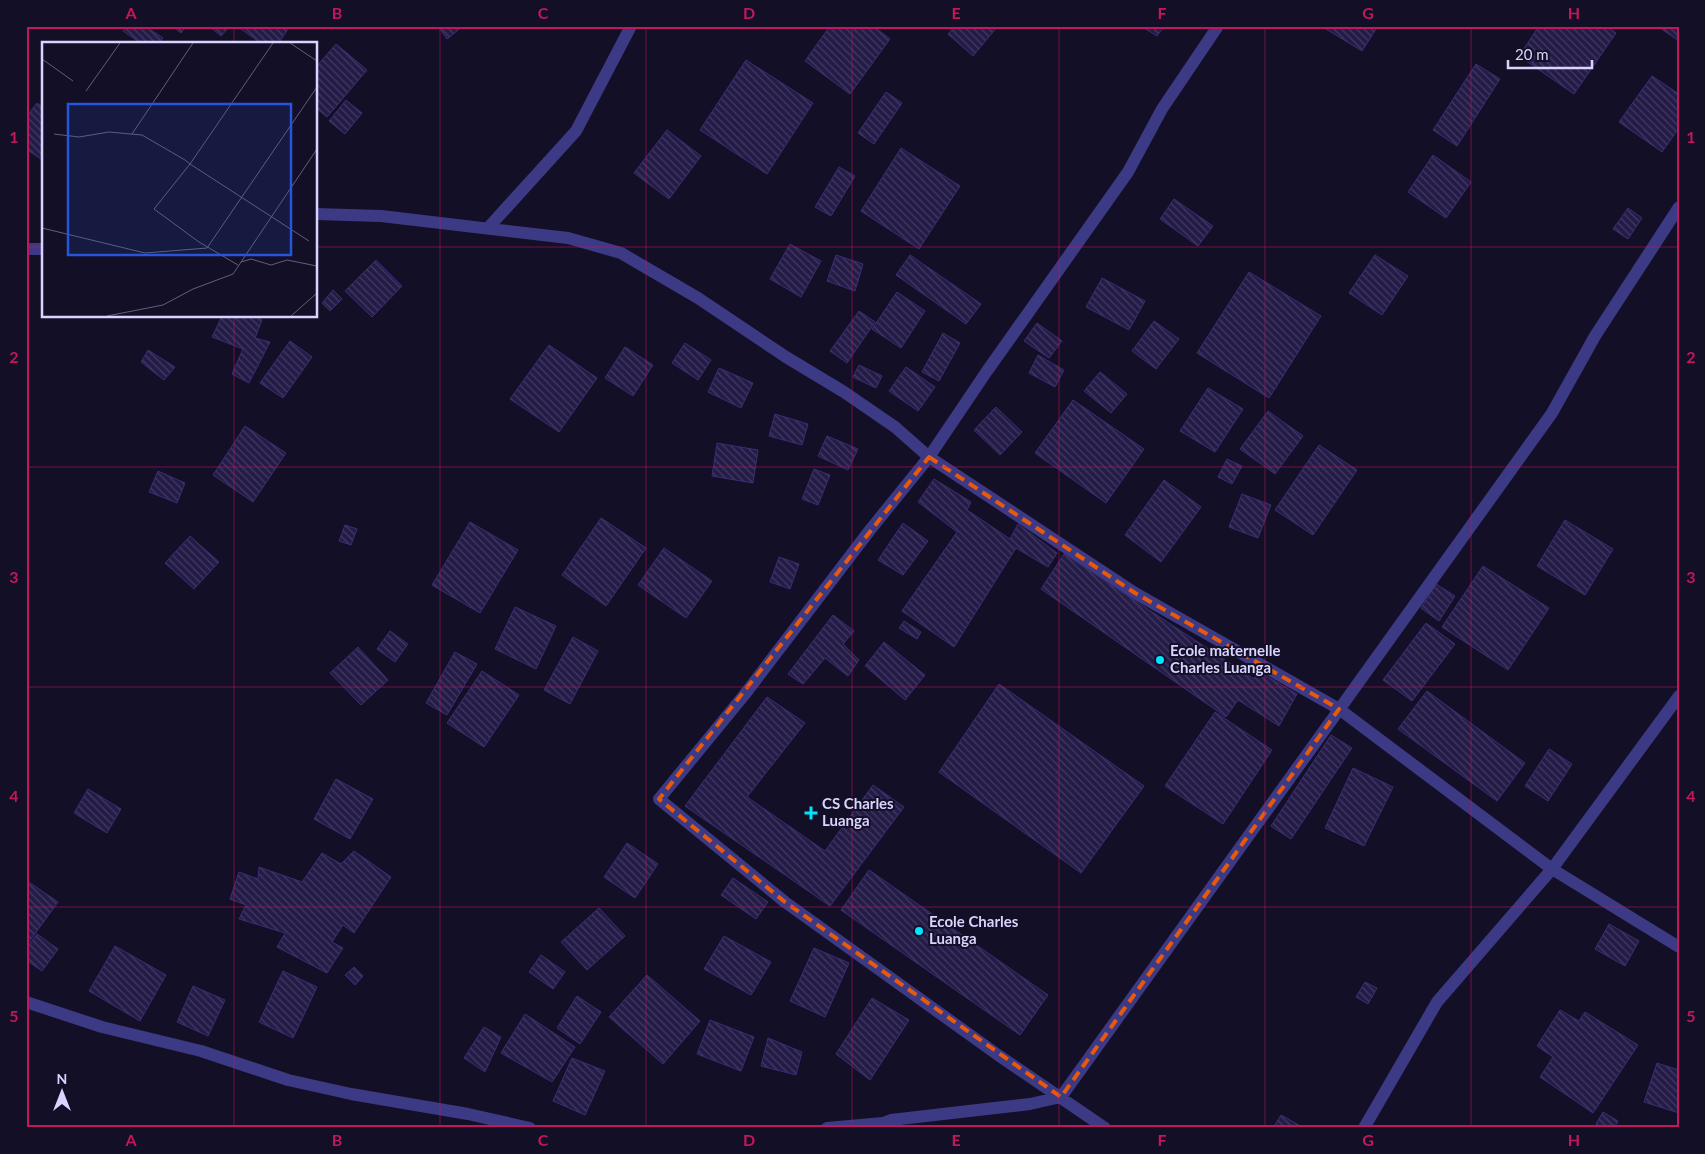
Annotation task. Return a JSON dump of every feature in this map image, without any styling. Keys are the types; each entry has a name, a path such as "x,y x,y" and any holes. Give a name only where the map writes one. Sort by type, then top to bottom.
{"street":[{"path":"488,228 576,131 631,26"},
{"path":"1105,1128 998,1055 785,902 659,799 745,694 870,530 929,457 987,370 1128,172 1162,109 1218,26"},
{"path":"827,1128 884,1123 891,1120 1030,1104 1061,1097 1552,413 1595,336 1679,207"},
{"path":"318,214 381,216 568,238 621,252 698,298 786,357 844,392 895,427 929,457 1135,593 1339,709 1552,869 1679,947"},
{"path":"26,248 42,249"},
{"path":"1364,1128 1438,1002 1552,869 1679,696"},
{"path":"26,1002 102,1027 201,1051 288,1080 351,1094 468,1114 530,1128"}],"highlighted area":[{"path":"929,457 1135,593 1339,709 1061,1097 785,902 659,799"}],"building":[{"path":"127,26 145,26 163,38 160,42 139,42 123,31"},
{"path":"172,26 186,26 181,33"},
{"path":"209,26 230,26 221,36"},
{"path":"290,26 279,42 259,42 238,27"},
{"path":"438,26 463,26 447,39"},
{"path":"830,26 873,26 890,39 850,94 805,61"},
{"path":"955,26 998,26 973,56 948,34"},
{"path":"1141,26 1164,26 1157,36"},
{"path":"1321,26 1378,26 1362,51"},
{"path":"1539,26 1606,26 1616,33 1574,94 1519,56"},
{"path":"1657,26 1679,26 1679,41"},
{"path":"336,44 367,70 327,117 318,110 318,65"},
{"path":"746,60 813,103 767,174 700,130"},
{"path":"1476,64 1500,79 1457,146 1433,130"},
{"path":"1652,76 1679,94 1679,128 1662,152 1619,122"},
{"path":"886,92 902,103 874,144 858,133"},
{"path":"346,100 362,113 345,134 329,121"},
{"path":"37,103 42,107 42,160 26,149 26,117"},
{"path":"667,130 701,156 669,199 634,173"},
{"path":"901,148 960,186 919,249 861,211"},
{"path":"1433,155 1471,182 1446,218 1408,192"},
{"path":"839,167 855,176 831,216 815,207"},
{"path":"1174,199 1213,226 1198,246 1160,219"},
{"path":"1628,208 1642,218 1628,239 1613,229"},
{"path":"790,244 821,261 801,297 770,279"},
{"path":"836,255 863,264 855,291 827,281"},
{"path":"910,255 981,304 966,324 896,275"},
{"path":"1375,255 1408,276 1382,315 1349,293"},
{"path":"376,260 402,286 372,317 345,291"},
{"path":"1249,272 1321,316 1269,398 1197,353"},
{"path":"1102,278 1145,301 1129,330 1086,307"},
{"path":"333,290 342,299 330,311 322,303"},
{"path":"897,292 925,311 901,348 872,329"},
{"path":"859,311 875,322 847,363 830,351"},
{"path":"221,318 258,318 262,320 255,338 270,342 249,383 232,374 243,349 212,337"},
{"path":"1154,321 1179,339 1156,369 1132,351"},
{"path":"1037,323 1062,341 1049,358 1024,341"},
{"path":"943,333 960,343 939,381 922,372"},
{"path":"290,341 312,357 283,398 260,383"},
{"path":"685,343 711,360 698,380 672,363"},
{"path":"549,345 597,378 559,432 510,399"},
{"path":"625,347 653,365 633,396 605,378"},
{"path":"148,350 175,367 164,380 141,362"},
{"path":"1038,355 1064,370 1055,387 1029,373"},
{"path":"859,365 882,376 876,388 853,377"},
{"path":"906,367 935,387 918,411 889,391"},
{"path":"719,368 753,383 741,408 708,392"},
{"path":"1100,372 1127,394 1111,413 1084,391"},
{"path":"1208,388 1243,409 1215,452 1180,431"},
{"path":"1073,400 1144,449 1106,503 1035,453"},
{"path":"996,407 1022,432 1000,455 974,430"},
{"path":"1268,411 1303,436 1275,474 1240,449"},
{"path":"775,414 808,424 802,445 769,436"},
{"path":"245,426 286,453 253,502 213,475"},
{"path":"827,436 858,449 848,470 818,456"},
{"path":"717,443 758,450 753,483 712,476"},
{"path":"1319,445 1357,470 1313,535 1275,510"},
{"path":"1227,459 1242,466 1232,484 1218,477"},
{"path":"814,469 830,475 818,505 802,499"},
{"path":"158,471 185,483 177,503 149,492"},
{"path":"934,479 971,502 967,510 1010,539 1018,524 1057,553 1048,567 1016,548 954,647 902,611 957,532 918,502"},
{"path":"1164,480 1201,507 1161,562 1125,535"},
{"path":"1242,494 1271,505 1258,538 1229,527"},
{"path":"601,518 646,548 606,606 562,575"},
{"path":"1565,520 1613,549 1585,595 1537,566"},
{"path":"470,522 518,550 480,613 432,585"},
{"path":"903,523 928,541 903,575 878,560"},
{"path":"345,525 357,529 351,545 339,541"},
{"path":"190,536 219,562 194,589 165,563"},
{"path":"664,548 712,581 686,618 638,585"},
{"path":"1064,554 1254,679 1258,671 1297,694 1279,726 1238,700 1226,717 1041,589"},
{"path":"779,557 799,564 790,589 770,582"},
{"path":"1483,566 1549,608 1508,670 1442,627"},
{"path":"1436,584 1455,596 1439,621 1421,608"},
{"path":"515,607 556,626 536,669 495,649"},
{"path":"833,615 854,631 843,644 859,660 848,676 825,658 803,684 788,674"},
{"path":"904,621 921,632 917,639 899,628"},
{"path":"1426,623 1455,644 1412,701 1383,680"},
{"path":"390,631 408,644 395,662 377,649"},
{"path":"573,637 598,651 570,704 544,690"},
{"path":"884,642 925,675 905,700 865,666"},
{"path":"358,647 388,680 361,705 330,673"},
{"path":"455,652 477,664 447,715 426,703"},
{"path":"482,671 519,695 484,747 447,723"},
{"path":"999,684 1144,786 1081,873 939,772"},
{"path":"1427,691 1525,763 1497,801 1398,729"},
{"path":"767,697 805,723 747,797 825,851 873,785 904,807 830,906 685,806"},
{"path":"1215,712 1272,750 1223,824 1165,786"},
{"path":"1331,735 1352,748 1291,839 1271,826"},
{"path":"1549,749 1572,764 1548,801 1525,786"},
{"path":"1353,768 1393,787 1364,846 1325,828"},
{"path":"336,779 373,799 350,839 314,819"},
{"path":"88,789 121,809 107,833 74,813"},
{"path":"627,843 658,864 635,898 604,877"},
{"path":"354,851 391,877 354,933 343,925 332,942 343,948 327,973 277,947 285,933 239,919 246,905 230,899 239,872 258,879 259,867 302,882 322,853 341,864"},
{"path":"869,870 1048,995 1020,1035 841,910"},
{"path":"733,878 768,902 756,919 721,895"},
{"path":"26,880 58,902 26,946"},
{"path":"599,908 625,936 587,970 561,942"},
{"path":"1609,924 1639,941 1625,966 1595,949"},
{"path":"37,934 58,949 42,971 26,960 26,949"},
{"path":"724,936 771,962 751,995 704,969"},
{"path":"115,946 166,975 140,1021 89,991"},
{"path":"814,948 849,963 825,1017 790,1001"},
{"path":"541,955 565,972 553,989 529,972"},
{"path":"354,967 363,976 355,985 345,975"},
{"path":"283,971 317,987 293,1038 259,1022"},
{"path":"647,975 700,1021 663,1064 609,1017"},
{"path":"1365,982 1377,988 1368,1004 1356,997"},
{"path":"193,986 225,1000 208,1036 177,1022"},
{"path":"577,996 601,1012 580,1044 557,1028"},
{"path":"872,998 909,1020 870,1080 836,1054"},
{"path":"1560,1010 1579,1021 1585,1012 1638,1045 1593,1113 1540,1077 1553,1057 1537,1046"},
{"path":"525,1014 575,1047 552,1082 501,1053"},
{"path":"710,1020 754,1037 741,1071 697,1054"},
{"path":"484,1027 501,1037 485,1072 464,1058"},
{"path":"768,1038 802,1052 796,1075 761,1066"},
{"path":"572,1058 605,1071 585,1115 553,1101"},
{"path":"1657,1063 1679,1070 1679,1113 1644,1102"},
{"path":"1603,1112 1618,1121 1614,1128 1601,1128 1596,1124"},
{"path":"1281,1115 1304,1128 1273,1128"}],"place":[{"name":"Ecole maternelle Charles Luanga","path":"1160,660"},
{"name":"CS Charles Luanga","path":"811,813"},
{"name":"Ecole Charles Luanga","path":"919,931"}]}
